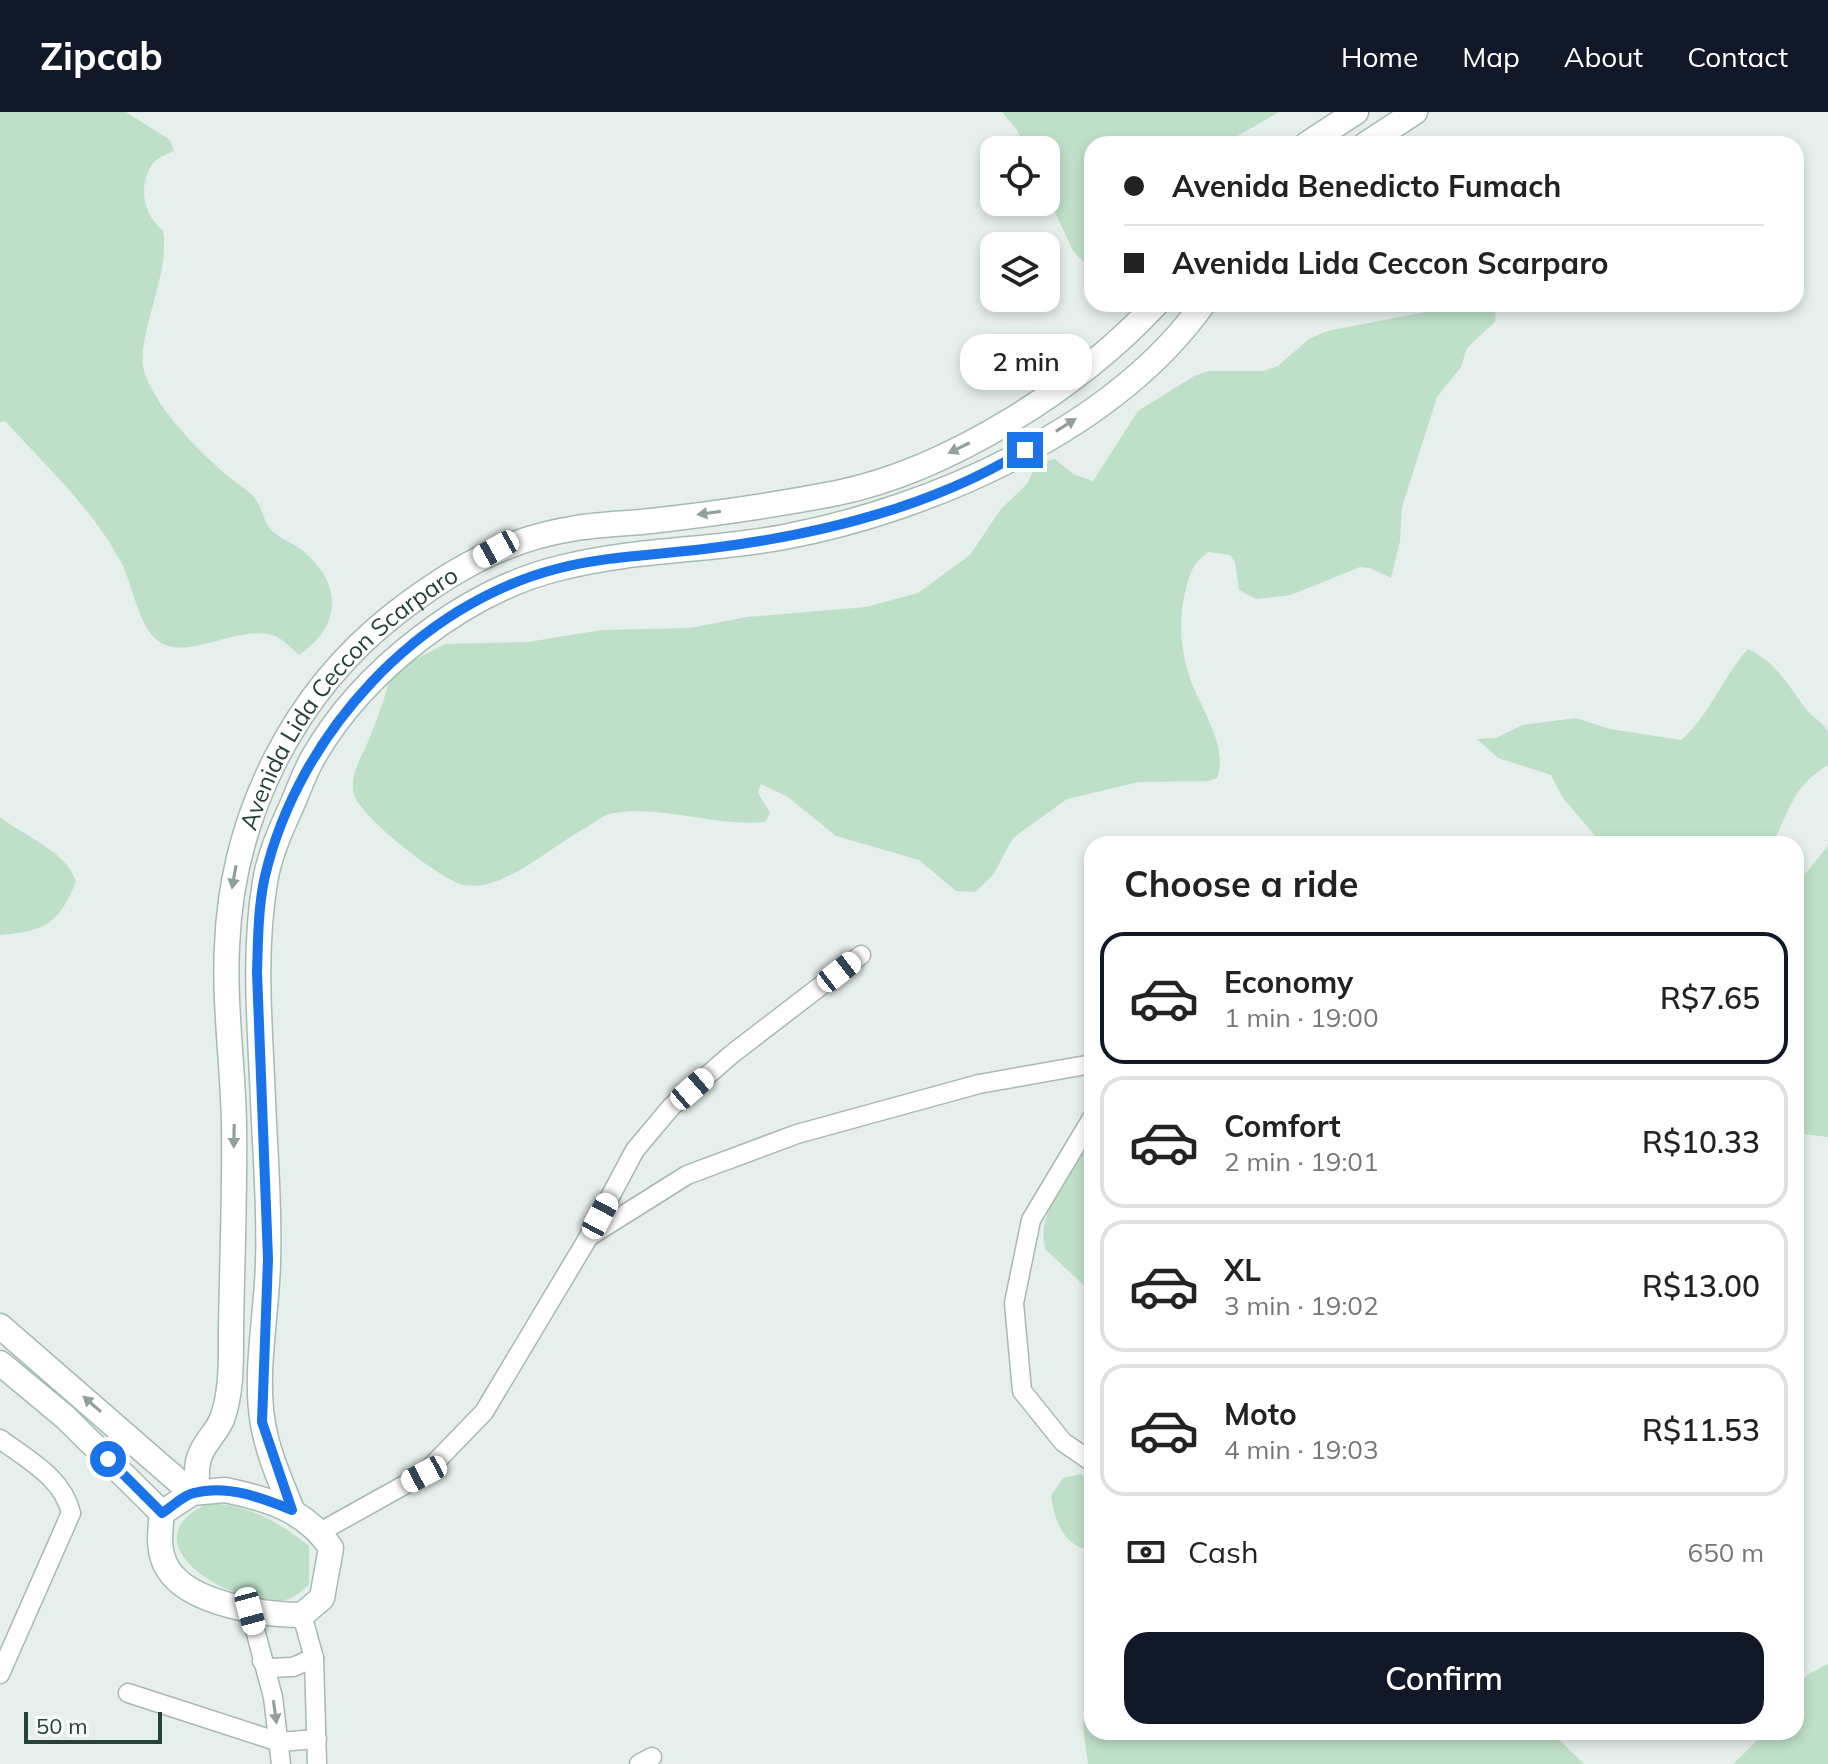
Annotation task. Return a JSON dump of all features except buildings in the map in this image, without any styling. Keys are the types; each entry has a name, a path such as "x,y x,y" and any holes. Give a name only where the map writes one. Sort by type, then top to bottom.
{"main road":[{"path":"1319,136 1356,112"},
{"path":"1378,136 1415,112"},
{"name":"Avenida Lida Ceccon Scarparo","path":"194,1493 197,1463 221,1423 231,1364 234,1122 226,947 231,895 239,849 255,801 281,748 318,691 371,633 435,583 496,549 569,529 670,518 842,492 921,467 994,431 1064,385 1147,312"},
{"name":"Avenida Lida Ceccon Scarparo","path":"292,1510 262,1422 268,1259 258,957 265,876 281,828 315,754 360,696 402,653 456,611 506,586 559,568 785,537 849,522 944,489 1001,465 1119,388 1197,312"},
{"path":"0,1326 194,1493"},
{"path":"0,1363 65,1417 162,1513"},
{"path":"225,1490 259,1497 292,1510 320,1532 331,1548 329,1573 322,1598 302,1615 250,1611 202,1593 173,1575 167,1567 159,1541 162,1513 194,1493 225,1490"}],"street":[{"path":"320,1532 424,1474 484,1412 588,1238 635,1150 672,1106 732,1054 861,955"},
{"path":"588,1238 687,1175 797,1134 979,1084 1084,1065"},
{"path":"1084,1131 1031,1220 1014,1303 1022,1391 1063,1442 1084,1456"},
{"path":"0,1439 51,1477 68,1498 71,1513 0,1674"},
{"path":"250,1611 273,1697 281,1764"},
{"path":"302,1615 314,1658 317,1764"},
{"path":"262,1661 268,1668 286,1668 314,1658"},
{"path":"128,1693 279,1742 317,1739"}],"green space":[{"path":"0,112 126,112 170,140 174,151 154,163 144,191 147,209 163,230 164,248 144,344 145,374 160,403 194,444 254,497 271,530 302,550 325,576 332,604 330,618 313,644 299,655 275,636 262,633 186,647 161,643 147,628 121,562 96,524 68,488 5,421 0,422"},
{"path":"1002,112 1279,112 1238,136 1084,136 1084,263 1073,251 1057,216 1060,216 1060,136 1020,136"},
{"path":"1426,312 1496,312 1495,322 1467,348 1461,367 1437,397 1402,507 1400,541 1391,578 1370,568 1360,567 1291,595 1256,599 1239,590 1235,562 1230,555 1208,552 1195,565 1183,604 1184,657 1216,740 1220,766 1217,778 1208,781 1139,782 1067,799 1013,838 993,875 975,892 956,891 919,860 836,836 788,797 761,784 758,793 770,813 765,822 727,822 633,811 611,814 514,873 475,886 452,880 419,859 368,815 357,801 353,791 354,776 393,671 445,644 528,642 602,630 690,628 747,617 866,607 918,593 970,555 1001,509 1027,484 1037,463 1055,459 1073,474 1093,481 1138,411 1194,376 1208,371 1263,371 1278,366 1309,339 1327,331"},
{"path":"1748,649 1758,655 1774,668 1828,732 1828,765 1799,791 1776,836 1595,836 1563,798 1551,775 1498,758 1477,739 1496,738 1523,725 1576,718 1610,729 1681,740 1700,719"},
{"path":"0,817 54,853 71,870 76,881 63,907 49,923 29,931 0,935"},
{"path":"1828,846 1828,1137 1804,1134 1804,875"},
{"path":"1084,1152 1084,1286 1046,1250 1043,1236 1046,1221 1059,1191"},
{"path":"1081,1474 1084,1477 1084,1548 1074,1544 1062,1531 1055,1514 1051,1496 1063,1478"},
{"path":"209,1503 237,1507 263,1516 309,1546 309,1584 289,1599 269,1601 219,1586 198,1572 182,1555 177,1537 184,1519"},
{"path":"1828,1664 1828,1764 1733,1764 1758,1740 1804,1740 1804,1679"},
{"path":"1085,1740 1559,1740 1584,1764 1088,1764"}],"route":[{"path":"108,1459 162,1513 192,1493 225,1490 259,1497 292,1510 262,1422 268,1259 257,972 259,926 265,876 281,828 315,754 360,696 402,653 456,611 506,586 559,568 785,537 849,522 930,495 1001,465 1025,450"}]}
